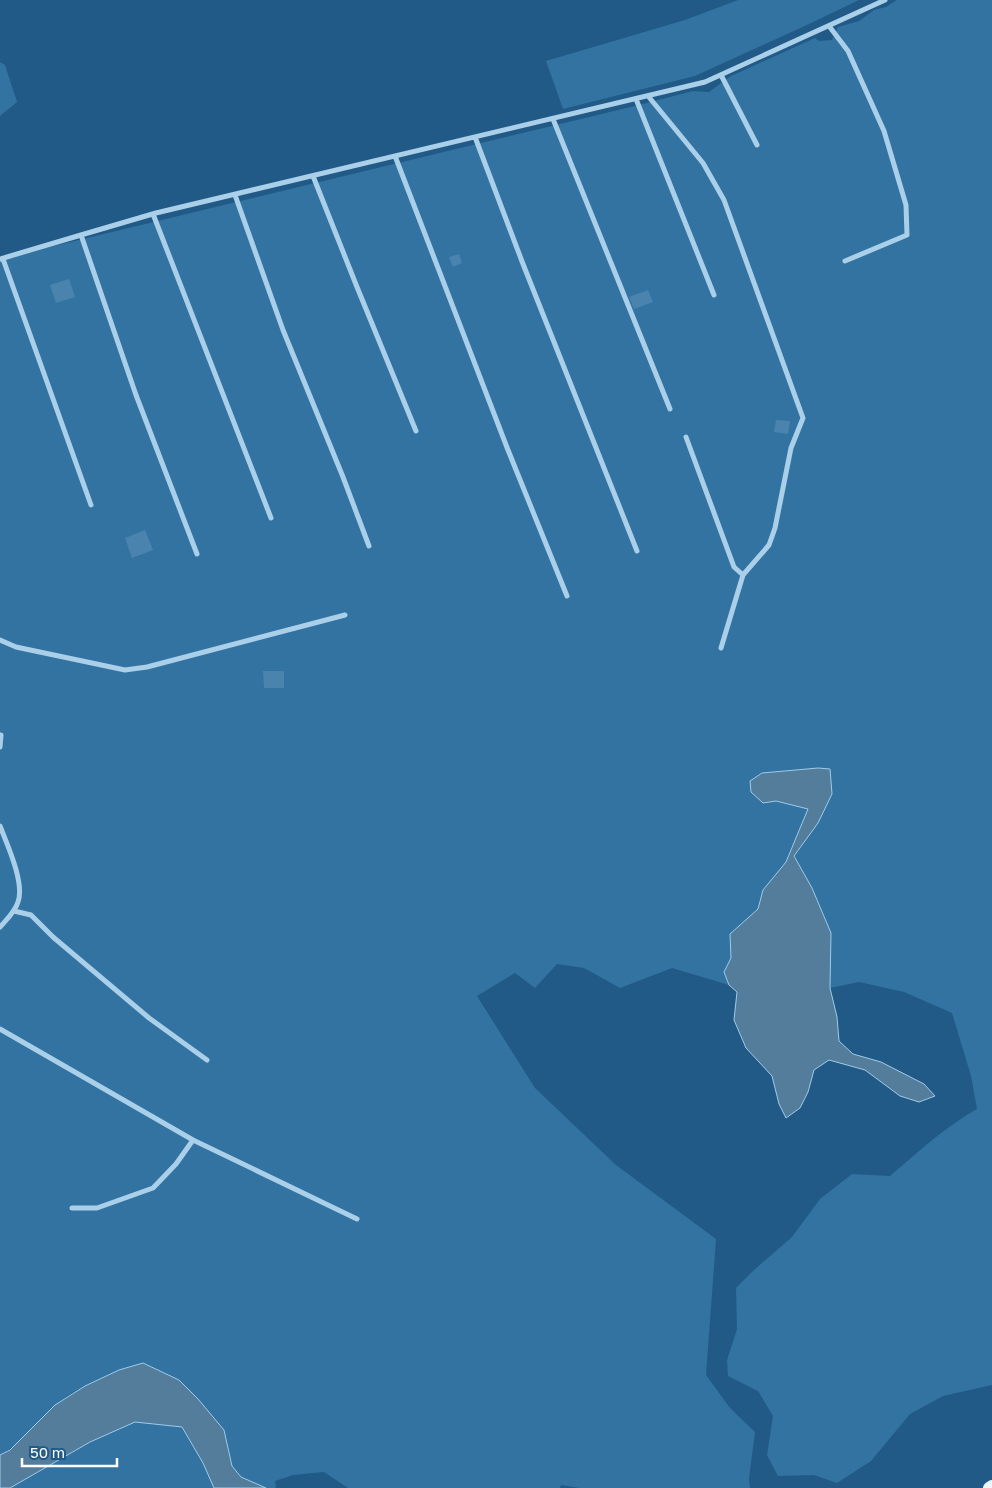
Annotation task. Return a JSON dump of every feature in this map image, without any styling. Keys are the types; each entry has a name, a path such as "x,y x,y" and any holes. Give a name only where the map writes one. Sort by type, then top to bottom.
{"street":[{"path":"91,505 2,259 153,214 705,82 885,0"},
{"path":"829,26 848,51 884,131 906,205 907,235 845,261"},
{"path":"721,75 757,145"},
{"path":"648,96 703,162 724,200 803,418 791,448 769,545 743,575 721,648"},
{"path":"636,99 714,295"},
{"path":"553,118 670,409"},
{"path":"475,137 523,264 637,550"},
{"path":"395,156 508,450 567,596"},
{"path":"314,176 357,288 416,431"},
{"path":"235,195 283,330 369,546"},
{"path":"153,214 271,518"},
{"path":"81,234 136,395 197,554"},
{"path":"686,437 734,567 743,575"},
{"path":"0,640 16,646 125,670 147,667 345,615"},
{"path":"0,747 1,735"},
{"path":"0,826 18,873 19,899 14,911 0,927"},
{"path":"14,911 31,915 149,1018 207,1060"},
{"path":"0,1029 193,1140 357,1220"},
{"path":"72,1208 97,1208 153,1188 176,1164 193,1140"}],"shaded area":[{"path":"738,0 859,0 695,76 563,109 546,61 685,20"},
{"path":"897,0 992,0 992,1385 943,1396 910,1414 871,1461 837,1483 814,1475 778,1476 767,1455 773,1416 758,1391 728,1376 727,1360 737,1329 736,1288 792,1237 820,1199 852,1174 890,1176 943,1132 977,1109 971,1076 952,1013 904,992 859,982 830,988 831,933 812,888 794,856 805,841 818,768 762,773 763,803 776,801 808,809 786,862 763,890 758,909 730,934 731,958 724,972 729,985 672,968 620,988 584,968 557,964 535,988 515,973 477,996 535,1088 616,1165 716,1239 706,1375 730,1408 755,1432 749,1478 750,1488 579,1488 561,1485 560,1488 348,1488 324,1472 293,1475 275,1481 276,1488 266,1488 241,1477 232,1466 224,1430 119,1370 61,1400 15,1445 0,1455 0,259 693,91 709,92 731,76 815,38 819,41 832,40 838,27 859,21 874,10 886,7"},
{"path":"0,62 5,65 17,102 0,116"},
{"path":"818,768 830,769 832,794 818,823 794,856 812,888 831,933 830,988 837,1017 839,1041 853,1054 881,1062 924,1084 935,1096 919,1102 900,1096 865,1070 829,1060 814,1070 808,1092 800,1108 786,1118 779,1104 772,1076 746,1048 734,1020 737,992 729,985 724,972 731,958 730,934 758,909 763,890 786,862 808,809 776,801 763,803 751,792 750,781 762,773"},
{"path":"143,1363 179,1380 198,1399 224,1430 232,1466 241,1477 266,1488 214,1488 203,1463 182,1427 135,1422 90,1442 10,1488 0,1488 0,1455 10,1450 55,1405 85,1386 119,1370"},
{"path":"135,1422 182,1427 203,1463 214,1488 10,1488 90,1442"}],"building":[{"path":"459,254 462,263 453,267 449,257"},
{"path":"69,279 75,297 56,303 50,285"},
{"path":"648,290 653,302 634,309 629,297"},
{"path":"776,420 790,421 788,434 774,432"},
{"path":"145,530 153,550 132,558 125,538"},
{"path":"263,671 284,671 284,688 264,688"}]}
